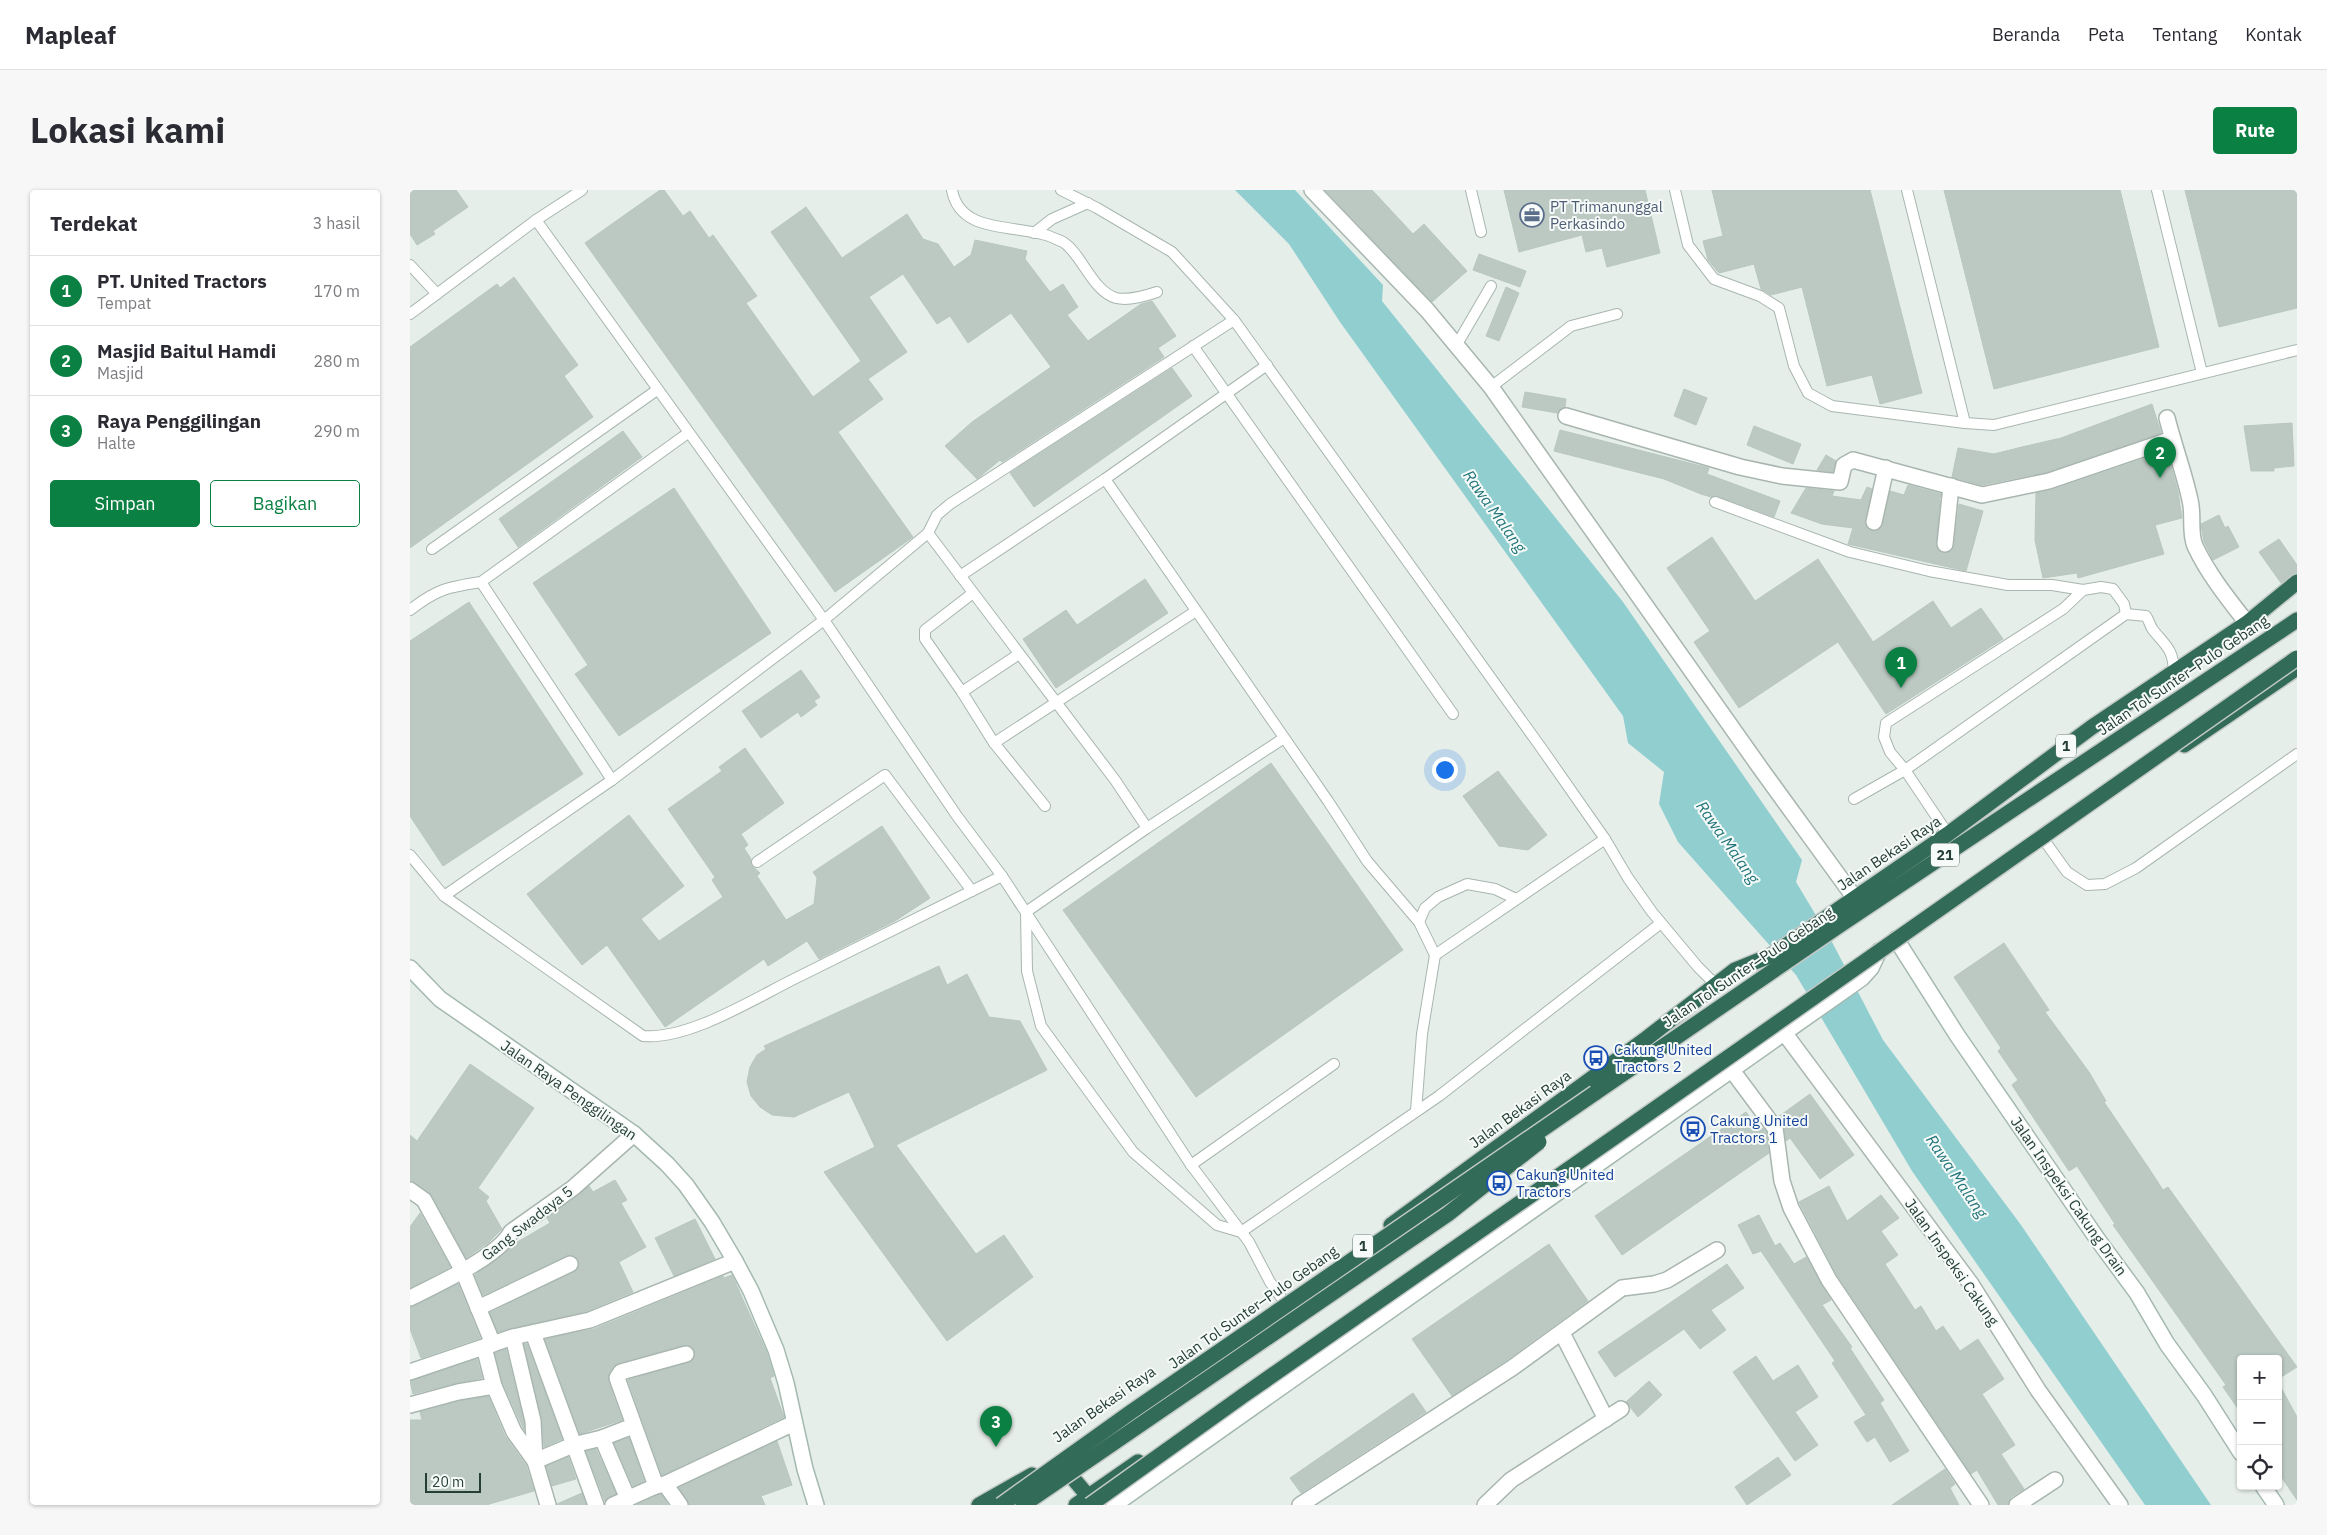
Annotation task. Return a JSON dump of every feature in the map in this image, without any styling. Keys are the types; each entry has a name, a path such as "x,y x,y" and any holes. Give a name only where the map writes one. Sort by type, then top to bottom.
{"highway":[{"name":"Jalan Bekasi Raya","path":"979,1505 1027,1479 1337,1264 1624,1055 1715,984 1735,970 1772,955 1836,911 1945,827 2092,727 2174,664 2247,623 2297,582"},
{"name":"Jalan Tol Sunter–Pulo Gebang","path":"1001,1505 1124,1417 1595,1093 1849,920 2297,620"},
{"path":"1087,1499 1252,1389 1629,1127 2297,658"},
{"path":"1087,1499 1805,1012 1859,973 1880,951 1896,939 2297,668"},
{"path":"1023,1505 1448,1214 1492,1181 1595,1093"},
{"path":"1056,1459 1087,1499"}],"street":[{"path":"1312,190 1427,310 1491,387 1761,770 1854,897"},
{"path":"1566,416 1740,467 1782,476 1840,482 1844,465 1853,460 1982,495 2049,482 2172,439"},
{"path":"2167,418 2172,439 2180,457 2191,503 2194,545 2226,597 2247,623"},
{"path":"1874,522 1886,468"},
{"path":"1944,544 1952,486"},
{"name":"Jalan Inspeksi Cakung Drain","path":"1896,939 1957,1035 2098,1240 2137,1292 2167,1344 2204,1395 2237,1447"},
{"name":"Jalan Raya Penggilingan","path":"410,968 440,999 634,1134 667,1164 686,1185 712,1222 735,1261 751,1291 776,1350 816,1505"},
{"path":"1114,1505 1442,1276 1732,1069 1781,1028"},
{"name":"Jalan Inspeksi Cakung","path":"1781,1028 1971,1284 2038,1390 2120,1505"},
{"path":"1732,1069 1775,1128 1782,1181 1791,1208 1829,1280 1981,1505"},
{"name":"Gang Swadaya 5","path":"410,1298 463,1271 485,1257 508,1238 511,1232 572,1188 634,1134"},
{"path":"410,1190 424,1200 463,1271 478,1308 488,1345 494,1386 514,1432 535,1461"},
{"path":"1300,1505 1435,1419 1562,1333 1622,1288 1654,1284 1667,1280 1717,1250"},
{"path":"410,1372 513,1337 590,1320 735,1261"},
{"path":"478,1308 570,1264"},
{"path":"533,1333 596,1505"},
{"path":"1562,1333 1606,1419"},
{"path":"513,1337 532,1421 535,1461 548,1505"},
{"path":"680,1505 660,1485 633,1426 617,1378 621,1372 686,1354"},
{"path":"410,1405 458,1392 494,1386"},
{"path":"1485,1505 1511,1480 1621,1409"},
{"path":"613,1505 794,1423"},
{"path":"535,1461 573,1445 602,1438 633,1426"},
{"path":"602,1438 628,1499"},
{"path":"2017,1505 2054,1480"},
{"path":"2266,1490 2276,1505"},
{"path":"1087,1499 1108,1505"}],"lane":[{"path":"410,314 536,220 582,190"},
{"path":"952,190 954,200 970,217 990,226 1034,233 1064,243 1099,286 1115,298 1141,297 1157,292"},
{"path":"1061,190 1088,203 1172,252 1234,320 1606,839 1628,878 1661,923 1715,984"},
{"path":"1471,190 1481,232"},
{"path":"1675,190 1688,245 1714,279 1760,296 1778,308 1794,366 1808,393 1832,406 1966,424 1994,425 2297,350"},
{"path":"1907,190 1966,424"},
{"path":"2157,190 2202,373"},
{"path":"1034,233 1052,219 1088,203"},
{"path":"536,220 824,620 956,816 1002,876 1190,1165 1249,1242 1270,1282 1283,1300"},
{"path":"410,265 437,294"},
{"path":"1456,346 1491,286"},
{"path":"1491,387 1571,326 1618,314"},
{"path":"444,896 612,780 824,620 928,533 937,515 950,504 1234,320"},
{"path":"1193,346 1453,714"},
{"path":"960,576 1105,479 1267,365"},
{"path":"432,549 657,390"},
{"path":"410,610 430,595 447,587 481,582 688,433"},
{"path":"1105,479 1367,861 1418,922 1435,954 1422,1034 1416,1111"},
{"path":"1715,502 1850,552 1929,572 2008,585 2052,585 2083,590 2101,587 2113,589 2124,604 2126,614"},
{"path":"928,533 1058,703 1115,780 1147,828"},
{"path":"481,582 612,780"},
{"path":"1945,827 1890,752 1884,737 1886,723 2063,609 2083,590"},
{"path":"972,593 925,630 925,639 962,692 994,743 1044,806"},
{"path":"994,743 1058,703 1196,611"},
{"path":"1854,799 1905,770 2126,614 2146,616 2152,629 2164,640 2174,664"},
{"path":"962,692 1019,654"},
{"path":"1026,912 1147,828 1284,738"},
{"path":"2044,840 2067,872 2087,885 2105,884 2136,868 2297,754"},
{"path":"757,862 885,775 972,891"},
{"path":"1435,954 1606,839"},
{"path":"410,855 444,896 643,1036 660,1038 685,1031 741,1006 1002,876"},
{"path":"1418,922 1424,908 1438,897 1467,884 1495,888 1516,899"},
{"path":"1026,912 1027,971 1041,1026 1133,1152 1217,1225 1241,1232"},
{"path":"1241,1232 1416,1111 1661,923"},
{"path":"1190,1165 1334,1064"}],"water":[{"name":"Rawa Malang","path":"1235,190 1295,190 1383,285 1382,301 1623,602 1802,860 1796,882 1832,942 1883,1040 2021,1225 2211,1505 2145,1505 1912,1171 1796,975 1678,842 1659,804 1664,772 1628,743 1623,716 1340,322 1289,244"}],"building":[{"path":"410,190 456,190 468,207 433,231 435,234 417,245 410,234"},
{"path":"660,190 664,190 683,216 690,211 709,238 713,235 757,296 746,303 813,397 861,361 771,232 806,207 842,258 907,214 923,239 938,244 954,267 971,255 975,240 1027,251 1025,259 1050,292 1063,284 1078,307 1067,315 1088,341 1141,304 1152,301 1176,336 1158,348 1164,357 1002,462 1000,460 977,479 945,446 972,422 1051,367 1011,313 968,343 950,316 937,324 903,274 869,297 907,352 868,379 883,399 838,432 913,537 835,592 585,243"},
{"path":"1325,190 1372,190 1413,234 1424,224 1467,271 1432,302"},
{"path":"1504,190 1645,190 1660,253 1607,267 1602,248 1586,252 1582,235 1519,252"},
{"path":"1712,190 1870,190 1922,393 1880,404 1872,375 1827,386 1802,287 1771,295 1761,289 1754,264 1719,273 1708,260 1703,241 1723,236"},
{"path":"1944,190 2120,190 2159,347 1994,389"},
{"path":"2185,190 2297,190 2297,308 2219,327"},
{"path":"1479,254 1526,271 1520,287 1473,270"},
{"path":"514,277 578,365 564,376 593,417 410,548 410,347 497,284 500,288"},
{"path":"1506,287 1519,293 1499,341 1486,336"},
{"path":"1172,368 1192,396 1034,507 1010,473"},
{"path":"1684,389 1707,398 1696,425 1674,416"},
{"path":"1525,392 1566,399 1565,407 1557,413 1522,407"},
{"path":"2152,404 2161,433 2047,472 1982,485 1952,477 1958,448 1994,454 2061,438"},
{"path":"2292,423 2294,466 2274,468 2274,471 2251,471 2244,426"},
{"path":"1754,426 1801,444 1793,464 1747,445"},
{"path":"1560,430 1709,468 1707,474 1780,501 1774,517 1717,496 1711,497 1701,494 1664,479 1554,451"},
{"path":"623,431 642,457 518,547 499,519"},
{"path":"2167,451 2178,492 2182,518 2155,525 2164,554 2078,578 2077,573 2043,578 2035,540 2036,493 2052,490"},
{"path":"1826,455 1836,461 1833,472 1817,470"},
{"path":"1908,485 1941,494 1938,499 1940,500 1936,544 1937,548 1944,553 1949,552 1954,545 1959,504 1983,511 1966,571 1848,544 1853,528 1822,524 1791,513 1806,488 1834,491 1832,496 1861,500 1867,487 1872,489 1865,524 1868,529 1876,531 1883,524 1890,491 1904,495"},
{"path":"674,488 771,633 619,736 575,674 588,665 533,583"},
{"path":"2219,515 2225,528 2228,526 2239,547 2213,560 2204,542 2201,524"},
{"path":"1712,537 1755,601 1818,559 1873,642 1933,601 1951,628 1981,608 2003,639 1886,714 1838,642 1739,708 1694,642 1710,631 1667,568"},
{"path":"2279,539 2297,565 2297,573 2281,583 2259,552"},
{"path":"1145,579 1168,613 1056,688 1023,639 1066,610 1077,625"},
{"path":"469,602 583,774 443,866 410,816 410,641"},
{"path":"801,670 820,697 814,701 817,705 801,717 798,712 761,738 742,711"},
{"path":"745,748 784,803 741,834 748,845 744,848 751,859 751,865 760,873 757,876 786,920 814,904 817,878 813,872 882,826 930,898 895,921 819,959 807,941 768,966 764,959 665,1027 607,945 582,965 527,894 629,815 684,886 641,919 659,941 723,897 712,880 715,877 668,809 722,771 719,767"},
{"path":"1271,763 1403,950 1196,1097 1063,910"},
{"path":"1498,771 1547,835 1528,850 1499,846 1463,796"},
{"path":"2004,943 2049,1010 2045,1012 2089,1072 2106,1101 2104,1102 2163,1190 2168,1187 2297,1367 2282,1376 2282,1355 2237,1355 2237,1407 2223,1387 2226,1385 2113,1225 2115,1224 2077,1166 2069,1171 2029,1111 2012,1085 2018,1080 1998,1051 2001,1048 1954,977"},
{"path":"939,966 947,985 967,974 989,1017 1020,1021 1047,1070 896,1145 976,1254 1004,1235 1033,1277 947,1341 824,1172 875,1147 849,1092 794,1117 772,1115 760,1107 751,1096 747,1082 750,1067 757,1055 766,1049 764,1046"},
{"path":"470,1064 534,1108 478,1188 489,1197 486,1201 502,1229 488,1243 466,1258 432,1195 410,1181 410,1135 417,1141"},
{"path":"1810,1094 1854,1155 1820,1179 1790,1138 1786,1141 1784,1126 1778,1117"},
{"path":"1746,1112 1759,1131 1763,1128 1766,1132 1769,1153 1622,1255 1595,1216"},
{"path":"615,1180 627,1200 621,1203 646,1247 619,1262 633,1292 587,1311 498,1332 490,1313 574,1272 578,1269 579,1260 575,1256 566,1256 483,1295 475,1275 499,1258 514,1244 550,1223 547,1218 589,1186 593,1192"},
{"path":"1829,1186 1847,1221 1881,1195 1899,1218 1881,1231 1898,1255 1885,1264 1915,1310 1921,1306 1936,1331 1943,1326 1960,1351 1978,1339 2004,1379 1982,1394 2015,1445 2001,1454 2024,1489 2011,1497 2008,1505 1998,1505 1977,1470 1971,1474 1837,1275 1799,1202"},
{"path":"420,1213 450,1267 410,1288 410,1227"},
{"path":"1759,1215 1775,1246 1780,1243 1794,1264 1806,1257 1831,1300 1822,1305 1852,1347 1850,1348 1884,1400 1880,1403 1909,1451 1890,1462 1875,1437 1867,1442 1854,1422 1866,1415 1832,1363 1835,1361 1761,1251 1753,1254 1738,1225"},
{"path":"695,1219 715,1259 674,1276 655,1238"},
{"path":"1549,1244 1588,1301 1507,1360 1452,1396 1412,1339"},
{"path":"1727,1264 1744,1288 1711,1310 1726,1330 1700,1349 1684,1329 1615,1377 1598,1352"},
{"path":"732,1275 767,1353 774,1376 770,1378 784,1417 662,1475 628,1380 692,1361 695,1351 692,1347 684,1345 618,1363 614,1366 609,1373 608,1381 622,1420 580,1434 545,1339 594,1329 723,1276 724,1278"},
{"path":"458,1284 480,1338 421,1358 410,1329 410,1307"},
{"path":"524,1344 527,1344 562,1439 544,1447 542,1419"},
{"path":"506,1349 524,1422 524,1430 503,1383 495,1353"},
{"path":"1756,1356 1773,1381 1798,1365 1818,1397 1795,1412 1818,1445 1795,1461 1733,1372"},
{"path":"477,1359 482,1378 413,1394 410,1381"},
{"path":"1649,1381 1662,1395 1638,1417 1626,1402"},
{"path":"2282,1389 2297,1417 2297,1500 2282,1478"},
{"path":"1413,1393 1426,1412 1301,1493 1290,1478"},
{"path":"488,1396 505,1436 526,1465 534,1491 486,1505 410,1505 410,1420 422,1420 420,1412 460,1401"},
{"path":"629,1438 644,1481 633,1486 614,1443"},
{"path":"777,1441 792,1485 761,1496 765,1505 689,1505 679,1488"},
{"path":"596,1449 616,1494 605,1501 586,1451"},
{"path":"568,1457 576,1479 552,1486 546,1466"},
{"path":"1778,1457 1791,1475 1747,1505 1735,1487"},
{"path":"1945,1469 1955,1484 1950,1488 1959,1505 1892,1505"},
{"path":"582,1493 586,1505 557,1505 557,1504"},
{"path":"661,1494 668,1505 636,1505 659,1495"}],"place":[{"name":"PT Trimanunggal Perkasindo","path":"1532,215"},
{"name":"Masjid Baitul Hamdi","path":"2160,478"},
{"name":"PT. United Tractors","path":"1901,688"},
{"name":"Cakung United Tractors 2","path":"1596,1058"},
{"name":"Cakung United Tractors 1","path":"1693,1129"},
{"name":"Cakung United Tractors","path":"1499,1183"},
{"name":"Raya Penggilingan","path":"996,1447"}]}
